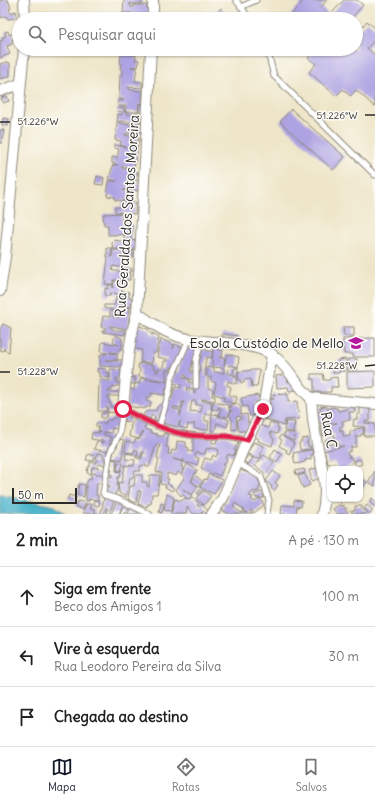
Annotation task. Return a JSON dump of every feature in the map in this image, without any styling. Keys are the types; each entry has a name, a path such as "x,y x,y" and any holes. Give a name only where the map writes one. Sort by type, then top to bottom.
{"street":[{"path":"24,0 25,12"},
{"path":"153,0 153,12"},
{"path":"0,292 23,56"},
{"name":"Rua Geralda dos Santos Moreira","path":"123,409 129,354 137,313 151,56"},
{"path":"0,91 20,84"},
{"path":"137,313 165,332 189,339 253,347 272,354 282,363 307,396 375,404"},
{"path":"212,514 223,498 247,440 263,409 272,354"},
{"name":"Rua C","path":"307,396 325,482 326,497 322,514"}],"lane":[{"path":"236,0 245,12"},
{"path":"241,7 256,0"},
{"path":"269,56 274,76 375,175"},
{"path":"159,426 170,389 171,379 189,339"},
{"path":"196,386 196,360 202,340"},
{"path":"150,514 118,499 103,494 110,453 119,434 123,409 176,433 190,435 237,436 247,440"},
{"path":"238,463 261,477 268,500 267,514"}],"path":[{"path":"266,394 307,396"},
{"path":"326,497 342,504 350,511 350,514"}],"water":[{"path":"0,495 55,506 66,514 0,514"}],"building":[{"path":"8,0 11,8 9,9 12,13 12,18 8,19 6,16 0,18 0,1"},
{"path":"124,0 142,0 142,4 130,3 131,7 134,7 134,5 147,5 148,8 148,12 123,12"},
{"path":"304,0 327,0 321,7 327,12 293,12"},
{"path":"344,0 357,0 363,5 357,12 333,12"},
{"path":"221,8 224,12 219,12"},
{"path":"367,21 375,28 375,40 367,48 375,55 375,107 356,90 350,96 343,89 336,96 309,72 316,64 308,58 310,56 363,56 363,26"},
{"path":"8,31 9,35 12,34 12,44 7,46 10,54 0,58 0,41 3,40 2,37 6,36 5,32"},
{"path":"121,56 136,56 135,60 139,60 135,81 142,82 142,88 128,87 130,90 143,91 142,101 145,102 145,104 139,103 138,112 125,112 126,106 124,107 118,105 118,100 123,101 123,99 119,99 120,75 122,75 120,64"},
{"path":"6,62 10,63 10,76 0,79 0,64"},
{"path":"7,96 9,101 3,103 1,98"},
{"path":"139,104 144,104 143,112 139,112"},
{"path":"118,108 124,108 124,112 126,112 126,114 140,116 140,123 119,121 119,123 143,127 141,133 136,131 136,135 126,133 125,135 139,138 134,169 122,166 122,168 138,172 136,179 130,178 128,190 123,190 132,191 132,201 115,200 115,197 107,196 109,181 117,181 109,179 113,165 118,165 112,163 112,157 117,158 119,149 114,148 114,145 126,147 120,145 121,141 115,140 118,114 122,115 122,112 117,111"},
{"path":"291,109 345,157 333,170 280,122"},
{"path":"3,118 9,119 8,126 2,125"},
{"path":"0,130 4,130 2,143 0,143"},
{"path":"97,176 104,178 103,185 95,184"},
{"path":"131,180 139,181 140,191 130,190"},
{"path":"122,202 136,202 135,214 115,212 115,207 121,207"},
{"path":"122,213 122,224 132,224 132,234 108,235 108,225 104,225 103,214"},
{"path":"124,235 131,235 131,240 137,241 136,250 127,250 133,251 133,258 124,258 124,268 113,266 112,268 113,271 121,271 123,268 132,269 132,272 128,272 128,274 130,274 130,280 113,280 113,284 105,284 108,257 107,248 113,248 113,240 129,242 129,240 124,240","holes":["113,249 124,249 123,258 123,250"]},
{"path":"114,281 124,282 121,294 110,293 110,296 105,296 105,288 108,289 108,285 113,285 113,288"},
{"path":"123,291 129,292 129,298 132,298 131,307 122,306 130,308 128,329 110,327 115,330 125,330 125,335 102,332 103,330 105,331 106,328 101,327 103,316 110,317 110,311 114,311 113,317 118,318 119,313 117,311 104,308 104,305 115,305 116,297 123,297"},
{"path":"3,324 11,328 9,352 4,350 4,348 3,351 0,350 0,329"},
{"path":"137,325 148,329 151,334 153,335 153,333 159,337 156,353 153,353 152,363 140,362 142,350 132,348"},
{"path":"343,327 354,327 354,336 344,336"},
{"path":"222,334 238,336 238,339 222,337"},
{"path":"115,335 122,338 122,349 119,349 118,353 110,352 117,354 117,360 105,360 118,361 123,360 123,366 100,366 100,355 108,353 101,352 102,342 119,345 113,343"},
{"path":"375,338 375,357 353,357 353,354 344,354 343,339"},
{"path":"161,339 174,345 173,349 175,344 183,348 176,368 171,367 171,370 166,370 166,381 139,377 139,363 153,365 156,372 158,372 158,369 163,369 164,361 167,361 167,359 157,357"},
{"path":"188,347 197,348 190,371 195,372 194,380 186,378 186,375 184,374 183,378 189,379 189,382 195,383 193,389 187,387 186,390 194,391 195,394 195,388 198,388 200,367 198,366 203,349 213,352 213,348 223,350 222,357 219,357 225,358 224,366 227,354 239,357 238,367 229,365 228,373 238,378 236,384 228,381 227,385 231,387 229,395 237,397 235,404 223,400 225,397 214,394 216,383 211,381 211,377 208,377 208,388 213,390 212,396 215,396 215,401 202,399 202,401 212,402 211,414 205,414 205,421 209,421 208,430 195,429 194,423 192,425 188,424 187,429 179,427 180,421 178,427 162,423 169,398 172,399 175,387 180,388 181,385 172,383 175,372 178,373","holes":["213,353 213,367 224,368 224,373 214,372 214,368 207,367 207,376 205,376 205,363 207,357 211,358","192,401 196,401 196,405 202,405 201,412 190,411","182,402 184,402 180,416 180,410 173,409 173,407 181,408"]},
{"path":"346,359 346,371 333,373 333,369 339,369 338,360"},
{"path":"348,359 357,359 357,370 348,370"},
{"path":"236,367 238,367 238,375 233,375"},
{"path":"98,368 106,369 106,372 109,372 109,378 100,377 100,372 97,372"},
{"path":"110,369 121,370 120,379 116,378 116,381 118,381 118,386 113,387 112,390 109,390 108,392 120,392 120,396 108,396 111,407 118,408 118,413 107,412 108,407 106,411 98,411 99,380 110,381"},
{"path":"260,370 257,387 252,387 251,379 244,380 244,383 241,383 241,380 239,380 238,372"},
{"path":"375,371 375,387 347,388 347,372"},
{"path":"287,374 288,382 292,381 297,390 289,391 288,387 277,388 276,376"},
{"path":"311,374 323,374 323,380 330,380 330,378 337,377 338,387 331,387 331,392 314,392 314,379 311,379"},
{"path":"129,377 135,377 135,384 129,384"},
{"path":"141,378 170,382 169,388 166,388 165,395 151,393 151,397 147,397 146,401 151,402 150,407 146,407 145,409 127,406 129,389 134,390 135,383 139,384"},
{"path":"288,394 288,402 297,401 299,419 285,420 284,426 263,418 266,410 268,409 270,399 274,399 270,398 270,395"},
{"path":"258,395 258,397 261,396 261,400 255,403 257,411 255,412 256,415 250,416 247,406 243,407 241,398"},
{"path":"164,402 163,412 159,413 158,421 154,420 155,417 153,415 150,419 143,416 145,412 156,411 157,407"},
{"path":"213,402 229,405 230,411 228,417 223,417 229,420 227,427 217,423 215,431 211,431 212,414 219,415 221,408 218,407 218,410 212,409"},
{"path":"231,404 237,404 241,407 241,415 247,414 248,423 250,423 246,431 239,431 237,420 241,419 240,416 236,417 237,429 232,430 229,407 232,407"},
{"path":"326,406 327,409 334,407 337,408 338,411 348,409 348,407 354,407 355,412 349,412 350,420 342,421 343,426 340,427 340,431 342,430 344,437 350,436 350,431 363,428 364,434 361,434 361,436 356,436 356,447 351,447 351,451 347,452 349,458 351,457 353,462 350,466 336,466 334,462 328,464 324,451 340,447 339,443 326,445 325,440 335,438 334,434 323,436 321,425 337,423 319,424 317,412 321,412 320,407"},
{"path":"360,408 370,409 370,421 365,421 365,423 375,424 375,436 364,436 365,427 353,426 354,419 357,419 357,414 360,414"},
{"path":"101,413 108,413 105,418 101,418"},
{"path":"124,414 130,415 130,422 123,421"},
{"path":"116,415 119,415 119,429 112,428 111,433 104,432 104,435 111,437 108,452 94,449 97,441 103,443 103,441 91,439 92,433 101,432 98,431 99,427 96,426 96,423 106,423 106,420 116,418"},
{"path":"134,419 146,424 144,429 151,431 150,433 157,434 157,436 164,436 164,433 168,434 166,447 169,448 168,454 171,455 172,450 176,451 177,441 186,442 186,447 189,448 188,451 193,452 193,438 212,438 212,443 216,443 218,437 226,436 239,442 234,450 236,451 233,456 228,454 220,476 201,468 205,458 211,460 213,455 216,457 219,450 214,448 206,449 205,454 196,453 195,457 199,458 197,465 183,462 181,467 183,467 183,473 187,464 197,470 191,481 198,487 192,495 183,489 192,496 189,500 183,495 181,496 176,490 184,478 184,476 178,472 176,476 167,473 167,479 169,479 167,483 174,488 172,491 165,487 166,485 160,484 162,473 156,472 160,445 156,445 149,467 146,467 146,465 140,466 140,471 135,471 133,477 130,478 126,497 119,493 118,482 122,483 125,465 134,466 135,460 125,459 126,453 136,455 136,458 141,459 144,452 142,452 141,457 137,456 138,450 135,449 134,453 125,452 126,441 134,443 136,439 139,440 143,432 138,439 129,436 130,427"},
{"path":"286,421 295,422 293,432 284,431"},
{"path":"270,422 278,425 277,427 279,428 277,434 270,432 272,438 274,439 272,446 258,441 259,439 254,436 260,425 268,428"},
{"path":"284,433 295,433 294,441 284,437"},
{"path":"281,435 294,443 289,454 286,452 287,450 279,446 282,440 279,438"},
{"path":"308,438 308,442 306,443 308,443 308,447 310,446 311,449 300,450 299,444 302,439"},
{"path":"118,439 124,440 122,460 112,458 115,447 117,447"},
{"path":"254,442 264,446 260,454 262,455 259,459 256,459 247,453"},
{"path":"275,449 282,454 277,462 270,457"},
{"path":"312,450 313,454 311,455 311,459 295,464 293,453"},
{"path":"97,453 103,454 103,458 105,458 105,465 98,464 98,468 92,467 91,474 87,473 88,467 90,467 90,462 96,463"},
{"path":"88,454 95,456 94,461 86,460"},
{"path":"248,455 253,458 248,465 244,461"},
{"path":"264,455 274,462 266,474 255,466"},
{"path":"110,459 117,460 116,471 121,472 120,477 118,477 118,488 115,495 103,493 105,487 109,488 110,486 106,486 106,476 112,477 112,474 110,474 112,470 107,469"},
{"path":"360,459 362,464 356,466 354,461"},
{"path":"118,462 123,463 121,471 117,470"},
{"path":"317,468 320,478 312,481 309,470"},
{"path":"237,469 254,475 258,479 261,486 259,487 259,491 252,492 249,496 253,497 251,499 255,502 260,498 264,505 254,513 251,510 249,511 252,514 229,514 222,510 223,504 224,502 226,503 228,500 227,499","holes":["235,503 247,513 243,511 242,513 233,507"]},
{"path":"304,469 305,473 296,475 295,471"},
{"path":"273,471 280,476 275,483 278,485 274,491 271,488 272,486 266,481"},
{"path":"375,471 375,486 368,482"},
{"path":"92,473 105,475 103,483 97,483 96,495 98,495 98,500 89,499 89,501 86,501 86,484 89,478 91,479"},
{"path":"209,474 222,480 214,494 203,489 199,494 197,493 202,488 200,487"},
{"path":"305,474 310,485 303,488 298,476"},
{"path":"135,475 142,475 142,482 147,482 147,486 149,487 150,475 160,475 157,494 152,494 151,504 148,504 147,507 138,504 141,491 138,491 136,503 128,499 130,486 134,486"},
{"path":"196,476 203,482 198,486 191,481"},
{"path":"363,480 367,482 363,488"},
{"path":"79,484 85,485 84,497 77,495"},
{"path":"204,491 211,496 204,505 196,498"},
{"path":"263,492 264,498 256,498 254,494"},
{"path":"167,494 174,498 171,511 164,510"},
{"path":"69,495 76,497 76,499 74,501 68,499"},
{"path":"104,498 114,501 109,514 106,513 108,509 106,508 104,514 101,514"},
{"path":"185,498 189,500 192,498 198,502 199,504 197,505 199,507 202,504 208,511 206,514 203,511 201,513 202,514 194,514 187,507 186,514 171,514 175,499 181,501"},
{"path":"372,498 375,501 375,507 369,502"},
{"path":"97,500 100,503 97,506 94,503"},
{"path":"117,500 129,507 126,514 124,514 124,512 123,514 120,513 123,505 119,514 111,514"},
{"path":"294,500 302,501 301,507 297,506 296,514 281,514 282,505 294,506"},
{"path":"78,501 86,503 83,509 87,504 90,504 92,505 90,509 95,509 94,512 100,514 83,513 84,510 75,506"},
{"path":"161,503 164,504 162,513 159,512"},
{"path":"339,505 342,505 348,513 337,514 333,509"},
{"path":"367,505 373,510 370,514 367,512 366,514 352,514 352,511 355,511 355,506 362,506 362,510 367,511 364,508"},
{"path":"131,507 139,511 137,514 128,514"}],"place":[{"name":"Escola Custódio de Mello","path":"356,343"}],"route":[{"path":"123,409 176,433 190,435 237,436 247,440 263,409"}]}
